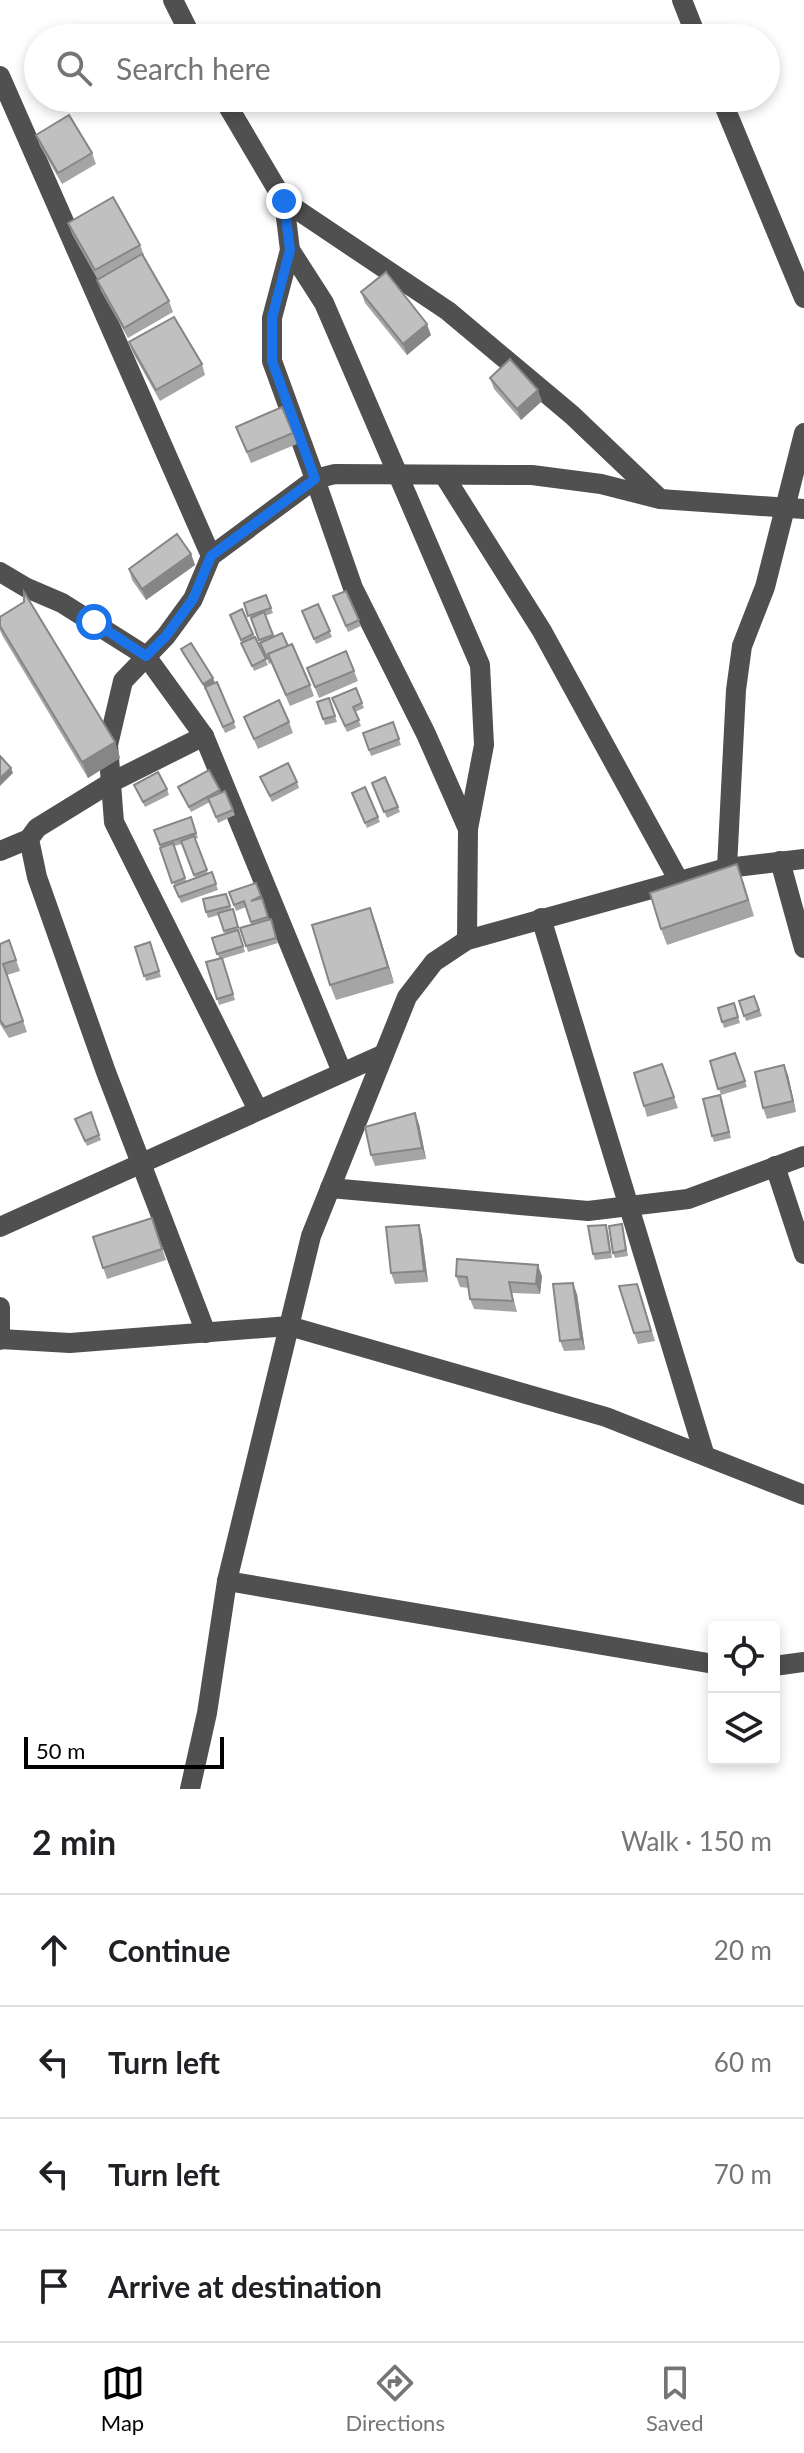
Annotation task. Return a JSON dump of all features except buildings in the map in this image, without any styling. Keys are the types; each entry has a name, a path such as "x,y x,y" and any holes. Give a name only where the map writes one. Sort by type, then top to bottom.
{"street":[{"path":"173,0 185,24"},
{"path":"682,0 691,24"},
{"path":"0,76 211,556"},
{"path":"231,112 284,201 290,250 272,318 272,361 353,588 426,734 468,829"},
{"path":"727,112 804,298"},
{"path":"284,201 448,311 572,415 660,499"},
{"path":"290,250 324,303 480,665 484,745 468,829 467,940"},
{"path":"727,868 736,690 742,646 795,507 804,433"},
{"path":"258,1110 114,822 110,783 108,745 123,681 166,636 193,599 211,556 315,479 335,474 445,477 532,475 601,484 660,499 795,507"},
{"path":"445,477 542,631 679,881"},
{"path":"5,578 62,603 146,656 204,736 342,1072"},
{"path":"0,851 29,839 37,828 110,783 204,736"},
{"path":"29,839 37,877 206,1333"},
{"path":"190,1789 207,1713 227,1581 311,1236 407,997 434,962 467,940 727,868 804,859"},
{"path":"780,861 804,948"},
{"path":"541,918 704,1453"},
{"path":"0,1227 384,1054"},
{"path":"330,1188 588,1211 688,1199 804,1156"},
{"path":"775,1166 804,1254"},
{"path":"0,1307 0,1339 70,1343 289,1326 606,1417 704,1453 804,1495"},
{"path":"227,1581 708,1663"},
{"path":"780,1665 804,1662"}],"route":[{"path":"94,622 146,656 166,636 193,599 211,556 315,479 272,361 272,318 290,250 284,201"}]}
